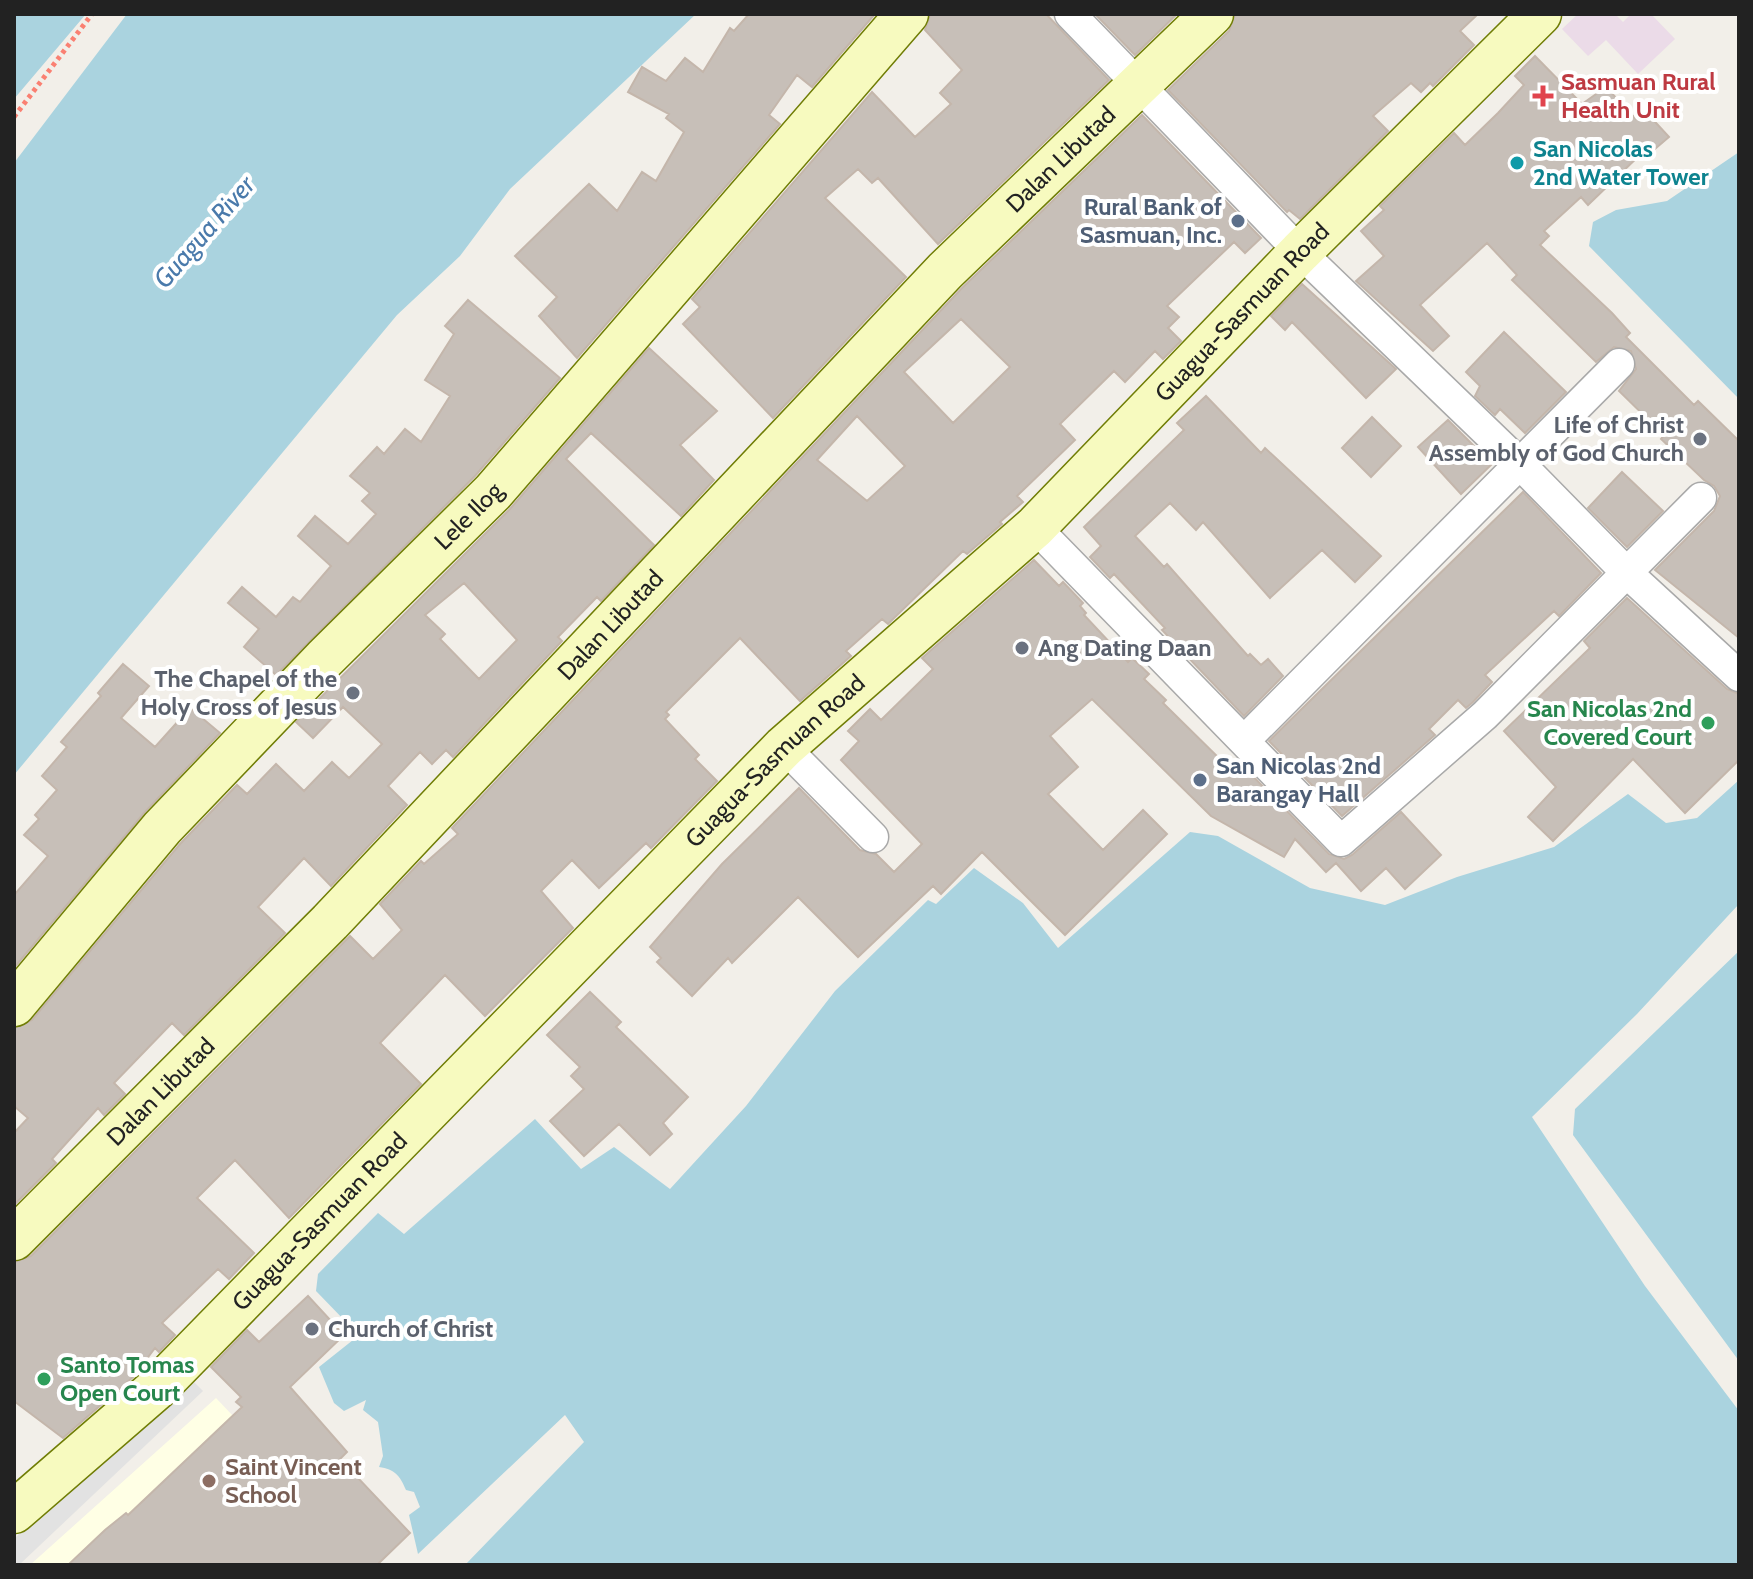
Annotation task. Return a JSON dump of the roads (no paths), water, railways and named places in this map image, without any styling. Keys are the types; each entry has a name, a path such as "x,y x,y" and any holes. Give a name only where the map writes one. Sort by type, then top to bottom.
{"street":[{"name":"Lele Ilog","path":"14,1005 162,828 324,659 503,481 907,14"},
{"path":"1070,14 1300,252 1520,464 1626,572 1739,676"},
{"name":"Dalan Libutad","path":"14,1239 330,922 945,271 1212,14"},
{"name":"Guagua-Sasmuan Road","path":"14,1512 156,1389 784,747 1035,527 1300,252 1540,14"},
{"path":"1244,741 1619,364"},
{"path":"1035,527 1341,841 1485,715 1701,498"},
{"path":"784,747 873,837"}],"water":[{"path":"14,14 86,14 14,99"},
{"name":"Guagua River","path":"127,14 696,14 510,189 460,256 397,315 14,775 14,163"},
{"path":"1739,152 1739,399 1589,246 1593,222 1616,210 1667,201"},
{"path":"1739,780 1739,904 1637,1014 1532,1117 1645,1286 1739,1411 1739,1565 465,1565 584,1442 565,1415 418,1554 409,1515 420,1507 414,1492 406,1490 396,1474 379,1467 383,1456 378,1422 363,1410 366,1400 344,1411 334,1403 319,1367 353,1340 347,1323 316,1291 318,1274 378,1213 404,1234 535,1119 581,1169 614,1147 670,1189 746,1106 835,991 928,900 936,904 974,868 1023,903 1058,948 1190,832 1218,836 1310,888 1385,905 1457,877 1554,847 1628,794 1666,823 1697,818"},
{"path":"1739,951 1739,1361 1573,1135 1575,1109"}],"place":[{"name":"Sasmuan Rural Health Unit","path":"1543,96"},
{"name":"San Nicolas 2nd Water Tower","path":"1517,163"},
{"name":"Rural Bank of Sasmuan, Inc.","path":"1238,221"},
{"name":"Life of Christ Assembly of God Church","path":"1700,439"},
{"name":"Ang Dating Daan","path":"1022,648"},
{"name":"The Chapel of the Holy Cross of Jesus","path":"353,693"},
{"name":"San Nicolas 2nd Covered Court","path":"1708,723"},
{"name":"San Nicolas 2nd Barangay Hall","path":"1200,780"},
{"name":"Church of Christ","path":"312,1329"},
{"name":"Santo Tomas Open Court","path":"44,1379"},
{"name":"Saint Vincent School","path":"209,1481"}]}
